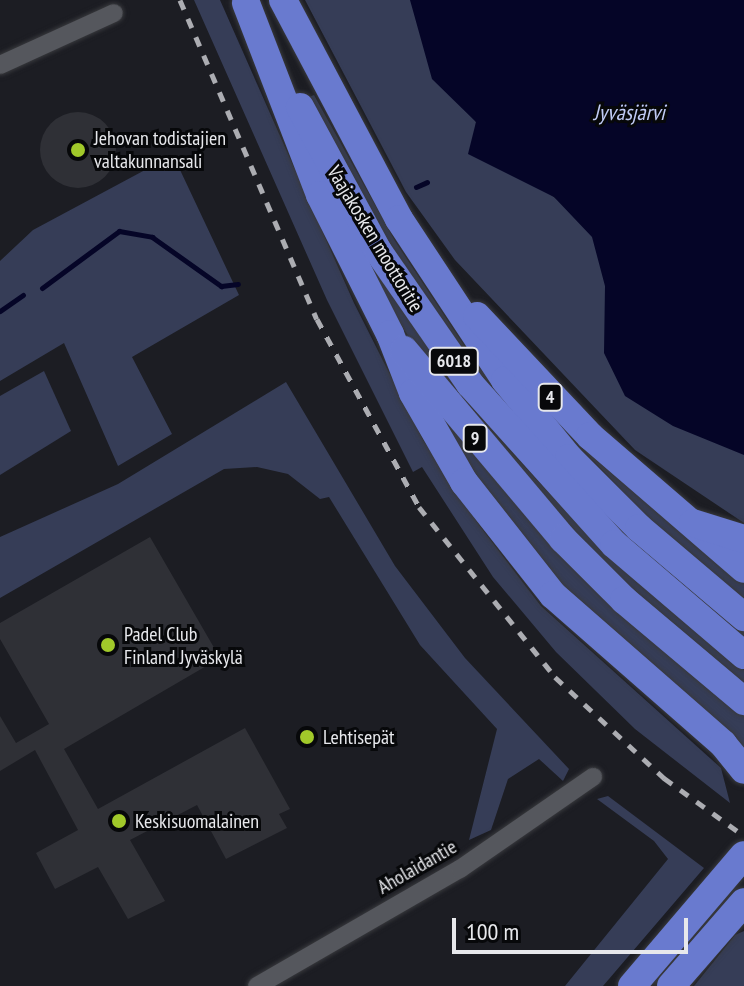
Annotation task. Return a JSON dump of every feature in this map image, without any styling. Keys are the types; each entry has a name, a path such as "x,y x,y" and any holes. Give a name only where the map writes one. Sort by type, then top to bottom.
{"highway":[{"name":"Vaajakosken moottoritie","path":"283,0 423,261 505,380 569,458 744,617"},
{"name":"Vaajakosken moottoritie","path":"246,2 378,251 470,384 614,544 744,655"},
{"path":"246,2 320,195 390,334 437,438 502,533 589,632 723,744 744,770"},
{"name":"4","path":"423,261 558,406 744,569"},
{"name":"9","path":"390,334 563,539 624,600 744,701"},
{"path":"688,522 744,539"},
{"path":"632,986 743,853"},
{"path":"671,986 744,902"}],"street":[{"path":"0,65 114,13"},
{"name":"Aholaidantie","path":"257,986 460,869 593,777"}],"shaded area":[{"path":"194,0 220,0 354,303 423,440 479,525 541,606 721,768 730,803 635,729 556,652 493,577 422,467 413,472 327,300"},
{"path":"305,0 482,0 467,108 476,122 475,138 744,339 744,523 635,450 455,260 406,192"},
{"path":"314,95 395,241 475,362 507,402 744,631 744,639 626,539 502,405 389,244 309,97"},
{"path":"173,155 239,295 132,357 172,434 118,466 64,343 0,381 0,261 33,230"},
{"path":"347,223 481,420 604,552 744,670 744,690 627,592 425,361 381,295"},
{"path":"44,371 71,431 0,475 0,396"},
{"path":"286,382 395,566 465,658 569,769 563,781 539,759 508,779 491,830 469,840 497,729 420,645 329,497 320,499 288,474 257,467 224,469 0,598 0,537 118,484"},
{"path":"422,387 744,711 744,757 632,660 508,526"},
{"path":"550,415 744,578 744,600 647,517"},
{"path":"608,796 704,868 603,986 565,986 668,859 654,841 597,799"},
{"path":"744,931 744,986 694,986 735,935"}],"water":[{"name":"Jyväsjärvi","path":"410,0 744,0 744,455 673,426 625,396 604,353 605,286 592,237 554,197 468,154 476,122 432,79"}],"building":[{"name":"Jehovan todistajien valtakunnansali","path":"86,112 99,118 110,129 116,150 114,165 99,182 86,188 70,188 57,182 42,165 40,142 46,129 63,114"},
{"path":"150,537 220,658 64,749 98,809 245,728 290,809 279,814 287,828 226,859 197,805 130,840 165,901 128,919 98,867 55,889 36,853 78,830 35,750 0,771 0,716 16,743 49,724 0,639 0,623"}],"waterway":[{"path":"416,187 427,182"},
{"path":"42,288 119,231 152,237 221,286 238,284"},
{"path":"0,311 23,295"}],"railway":[{"path":"180,0 317,319 419,507 555,677 664,778 744,836"}],"place":[{"name":"Jehovan todistajien valtakunnansali","path":"78,150"},
{"name":"Padel Club Finland Jyväskylä","path":"108,645"},
{"name":"Lehtisepät","path":"307,737"},
{"name":"Keskisuomalainen","path":"119,821"}]}
